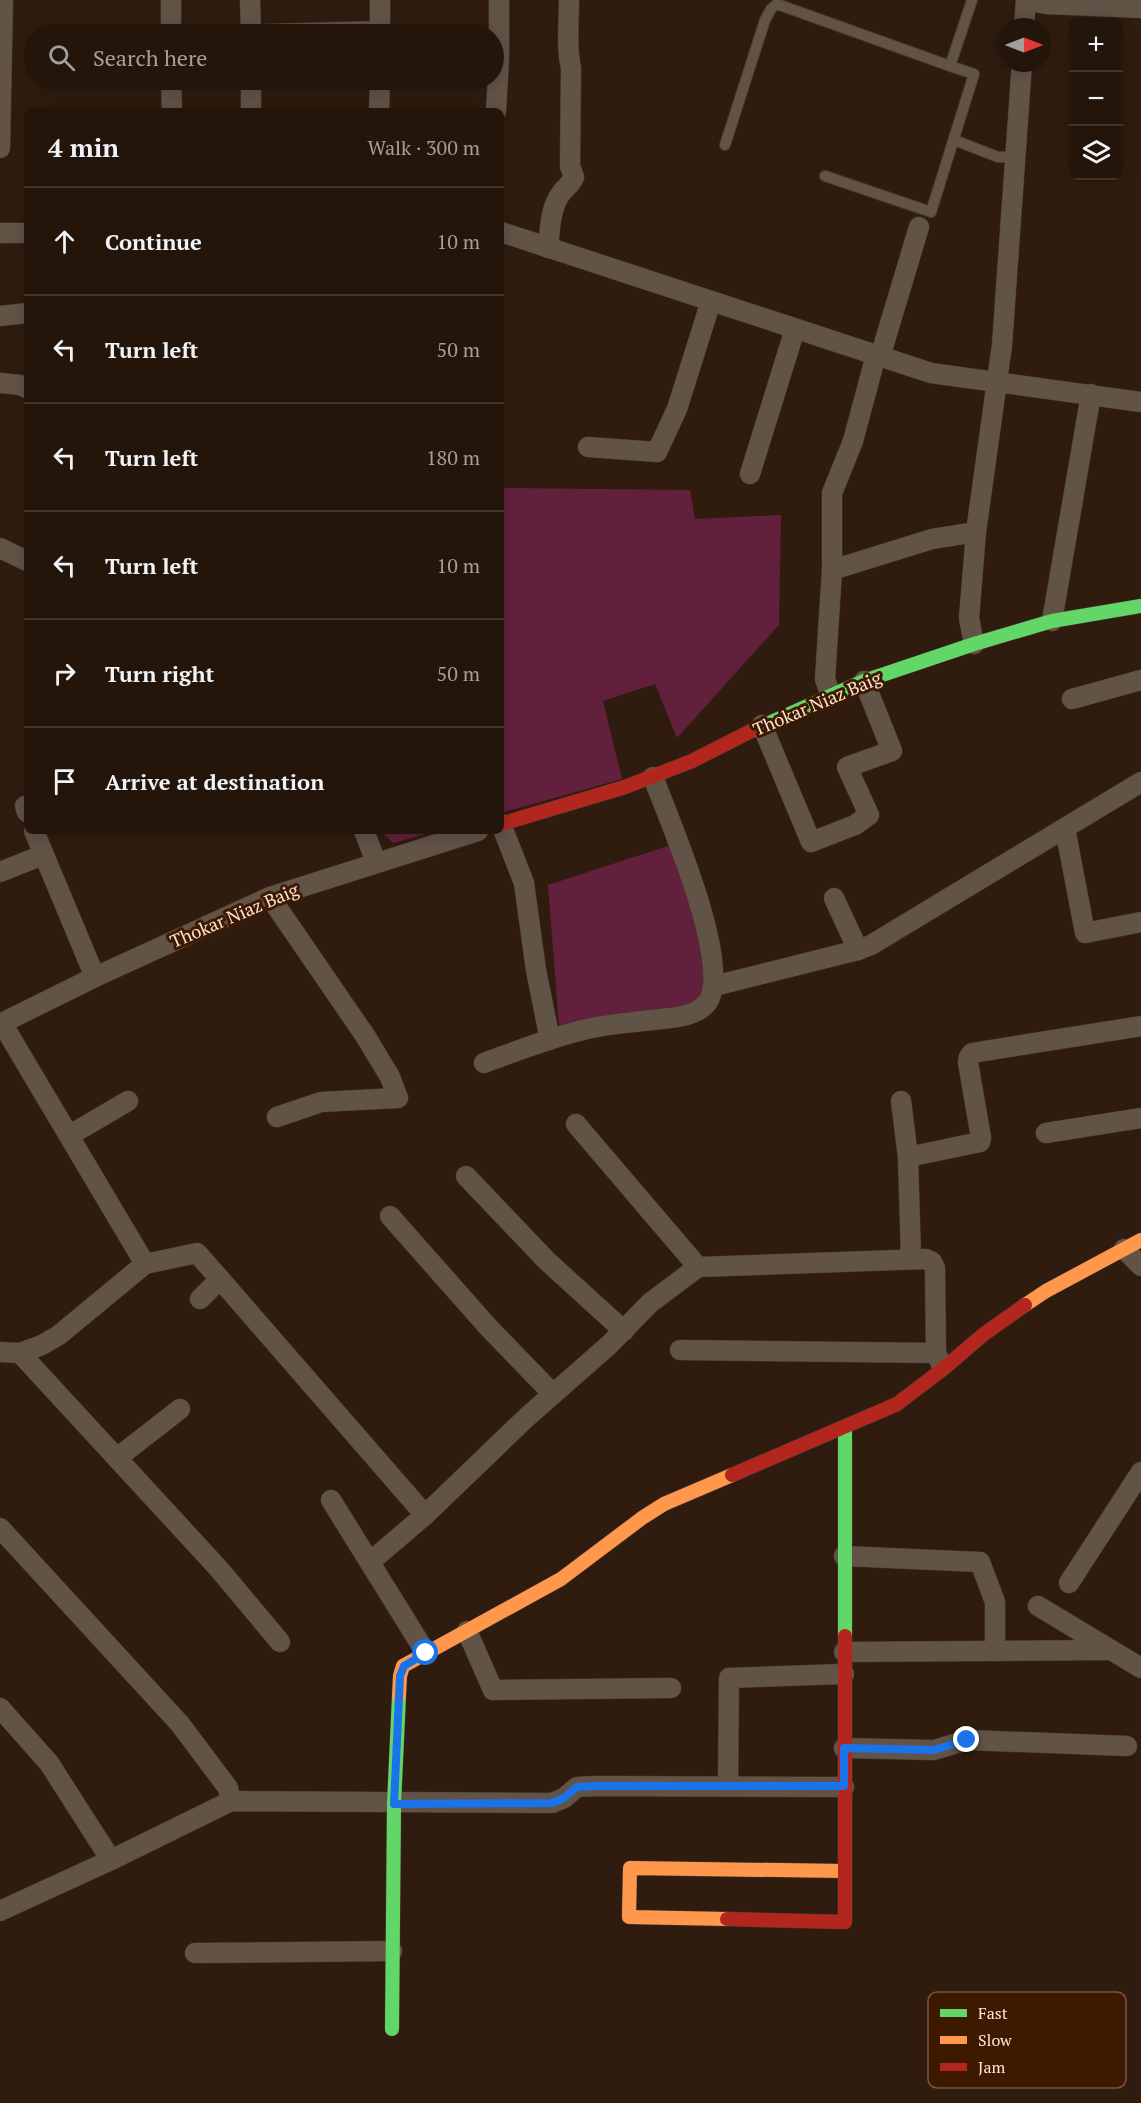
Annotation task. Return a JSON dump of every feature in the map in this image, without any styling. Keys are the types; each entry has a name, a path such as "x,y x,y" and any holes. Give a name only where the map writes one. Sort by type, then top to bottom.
{"street":[{"path":"0,148 3,0"},
{"path":"171,0 171,24"},
{"path":"250,0 251,24"},
{"path":"380,0 380,24"},
{"path":"499,0 499,24"},
{"path":"548,248 553,211 562,192 570,185 574,177 570,166 571,68 567,53 569,0"},
{"path":"1025,18 1026,0 1098,15 1141,8"},
{"path":"974,644 969,618 976,532 1002,345 1021,72"},
{"path":"171,90 172,108"},
{"path":"251,90 251,108"},
{"path":"379,108 380,90"},
{"path":"496,108 497,90"},
{"path":"831,696 825,680 832,570 832,493 853,441 919,227"},
{"path":"0,233 24,233"},
{"path":"504,233 931,373 1141,402"},
{"path":"588,447 657,452 677,409 711,301"},
{"path":"0,316 24,313"},
{"path":"750,474 795,329"},
{"path":"0,383 24,387"},
{"path":"1052,621 1091,394"},
{"path":"832,570 932,539 976,532"},
{"path":"0,548 24,560"},
{"name":"Thokar Niaz Baig","path":"504,823 653,777 692,761 762,725 864,681 974,644 1052,621 1141,606"},
{"path":"1072,699 1141,680"},
{"path":"762,725 811,842 855,825 869,815 847,768 892,751 864,681"},
{"path":"484,1063 586,1029 680,1017 698,1010 707,1002 714,986 711,956 701,906 653,777"},
{"path":"714,986 871,945 1141,782"},
{"path":"1065,828 1085,933 1141,922"},
{"path":"504,832 524,883 536,970 550,1040"},
{"path":"35,834 95,976"},
{"path":"365,834 376,862"},
{"name":"Thokar Niaz Baig","path":"1,1023 95,976 270,897 468,834"},
{"path":"0,872 43,855"},
{"path":"270,897 366,1037 390,1077 398,1098 321,1102 277,1117"},
{"path":"834,898 858,950"},
{"path":"1,1023 145,1264"},
{"path":"908,1157 980,1142 968,1062 972,1053 1141,1026"},
{"path":"70,1135 128,1101"},
{"path":"902,1101 908,1157 911,1258"},
{"path":"1046,1133 1141,1118"},
{"path":"576,1124 698,1267"},
{"path":"466,1176 547,1261 624,1331"},
{"path":"390,1216 489,1328 553,1394"},
{"path":"392,2029 394,1804 400,1676 404,1666 561,1579 664,1504 897,1404 940,1361 1046,1292 1132,1245 1141,1266"},
{"path":"10,1353 42,1345 59,1335 145,1264 197,1253 425,1515"},
{"path":"370,1562 425,1515 553,1394 609,1346 650,1303 698,1267 926,1259 932,1262 935,1268 940,1361"},
{"path":"200,1299 220,1279"},
{"path":"680,1350 940,1361"},
{"path":"10,1353 117,1458 219,1569 280,1642"},
{"path":"117,1458 180,1409"},
{"path":"844,1427 844,1556 844,1652 844,1674 844,1748 844,1786 844,1871 844,1922 629,1917 630,1868 844,1871"},
{"path":"1069,1583 1141,1472"},
{"path":"331,1500 426,1653"},
{"path":"0,1528 180,1724 228,1788 231,1801"},
{"path":"844,1556 980,1562 995,1602 995,1651"},
{"path":"1038,1606 1141,1668"},
{"path":"467,1631 493,1690 671,1688"},
{"path":"844,1652 1111,1650"},
{"path":"728,1786 729,1678 844,1674"},
{"path":"0,1708 49,1763 111,1860"},
{"path":"844,1748 934,1750 967,1740 1127,1746"},
{"path":"0,1911 231,1801 394,1804 552,1803 564,1798 577,1787 844,1786"},
{"path":"195,1953 392,1951"}],"lane":[{"path":"950,66 972,0"},
{"path":"725,145 765,20 777,4 974,74 931,212 825,176"},
{"path":"954,140 998,157 1015,157"}],"shaded area":[{"path":"504,488 690,490 695,519 781,515 779,625 677,738 655,684 603,701 622,779 504,812"},
{"path":"384,834 425,834 393,843"},
{"path":"671,845 704,956 705,983 701,1002 677,1015 559,1026 548,885"}],"traffic: fast":[{"path":"753,730 864,681 974,644 1052,621 1141,606"},
{"path":"845,1427 845,1636"},
{"path":"392,2029 394,1804 399,1696"}],"traffic: slow":[{"path":"1025,1305 1046,1291 1141,1240"},
{"path":"399,1696 403,1666 561,1579 664,1504 732,1475"},
{"path":"727,1919 629,1917 630,1868 844,1871"}],"traffic: jam":[{"path":"504,823 625,787 692,761 753,730"},
{"path":"732,1475 897,1404 984,1334 1025,1305"},
{"path":"727,1919 845,1922 845,1636"}],"route":[{"path":"426,1653 404,1666 400,1676 394,1804 552,1803 564,1798 577,1787 595,1786 844,1786 844,1748 934,1750 967,1740"}]}
